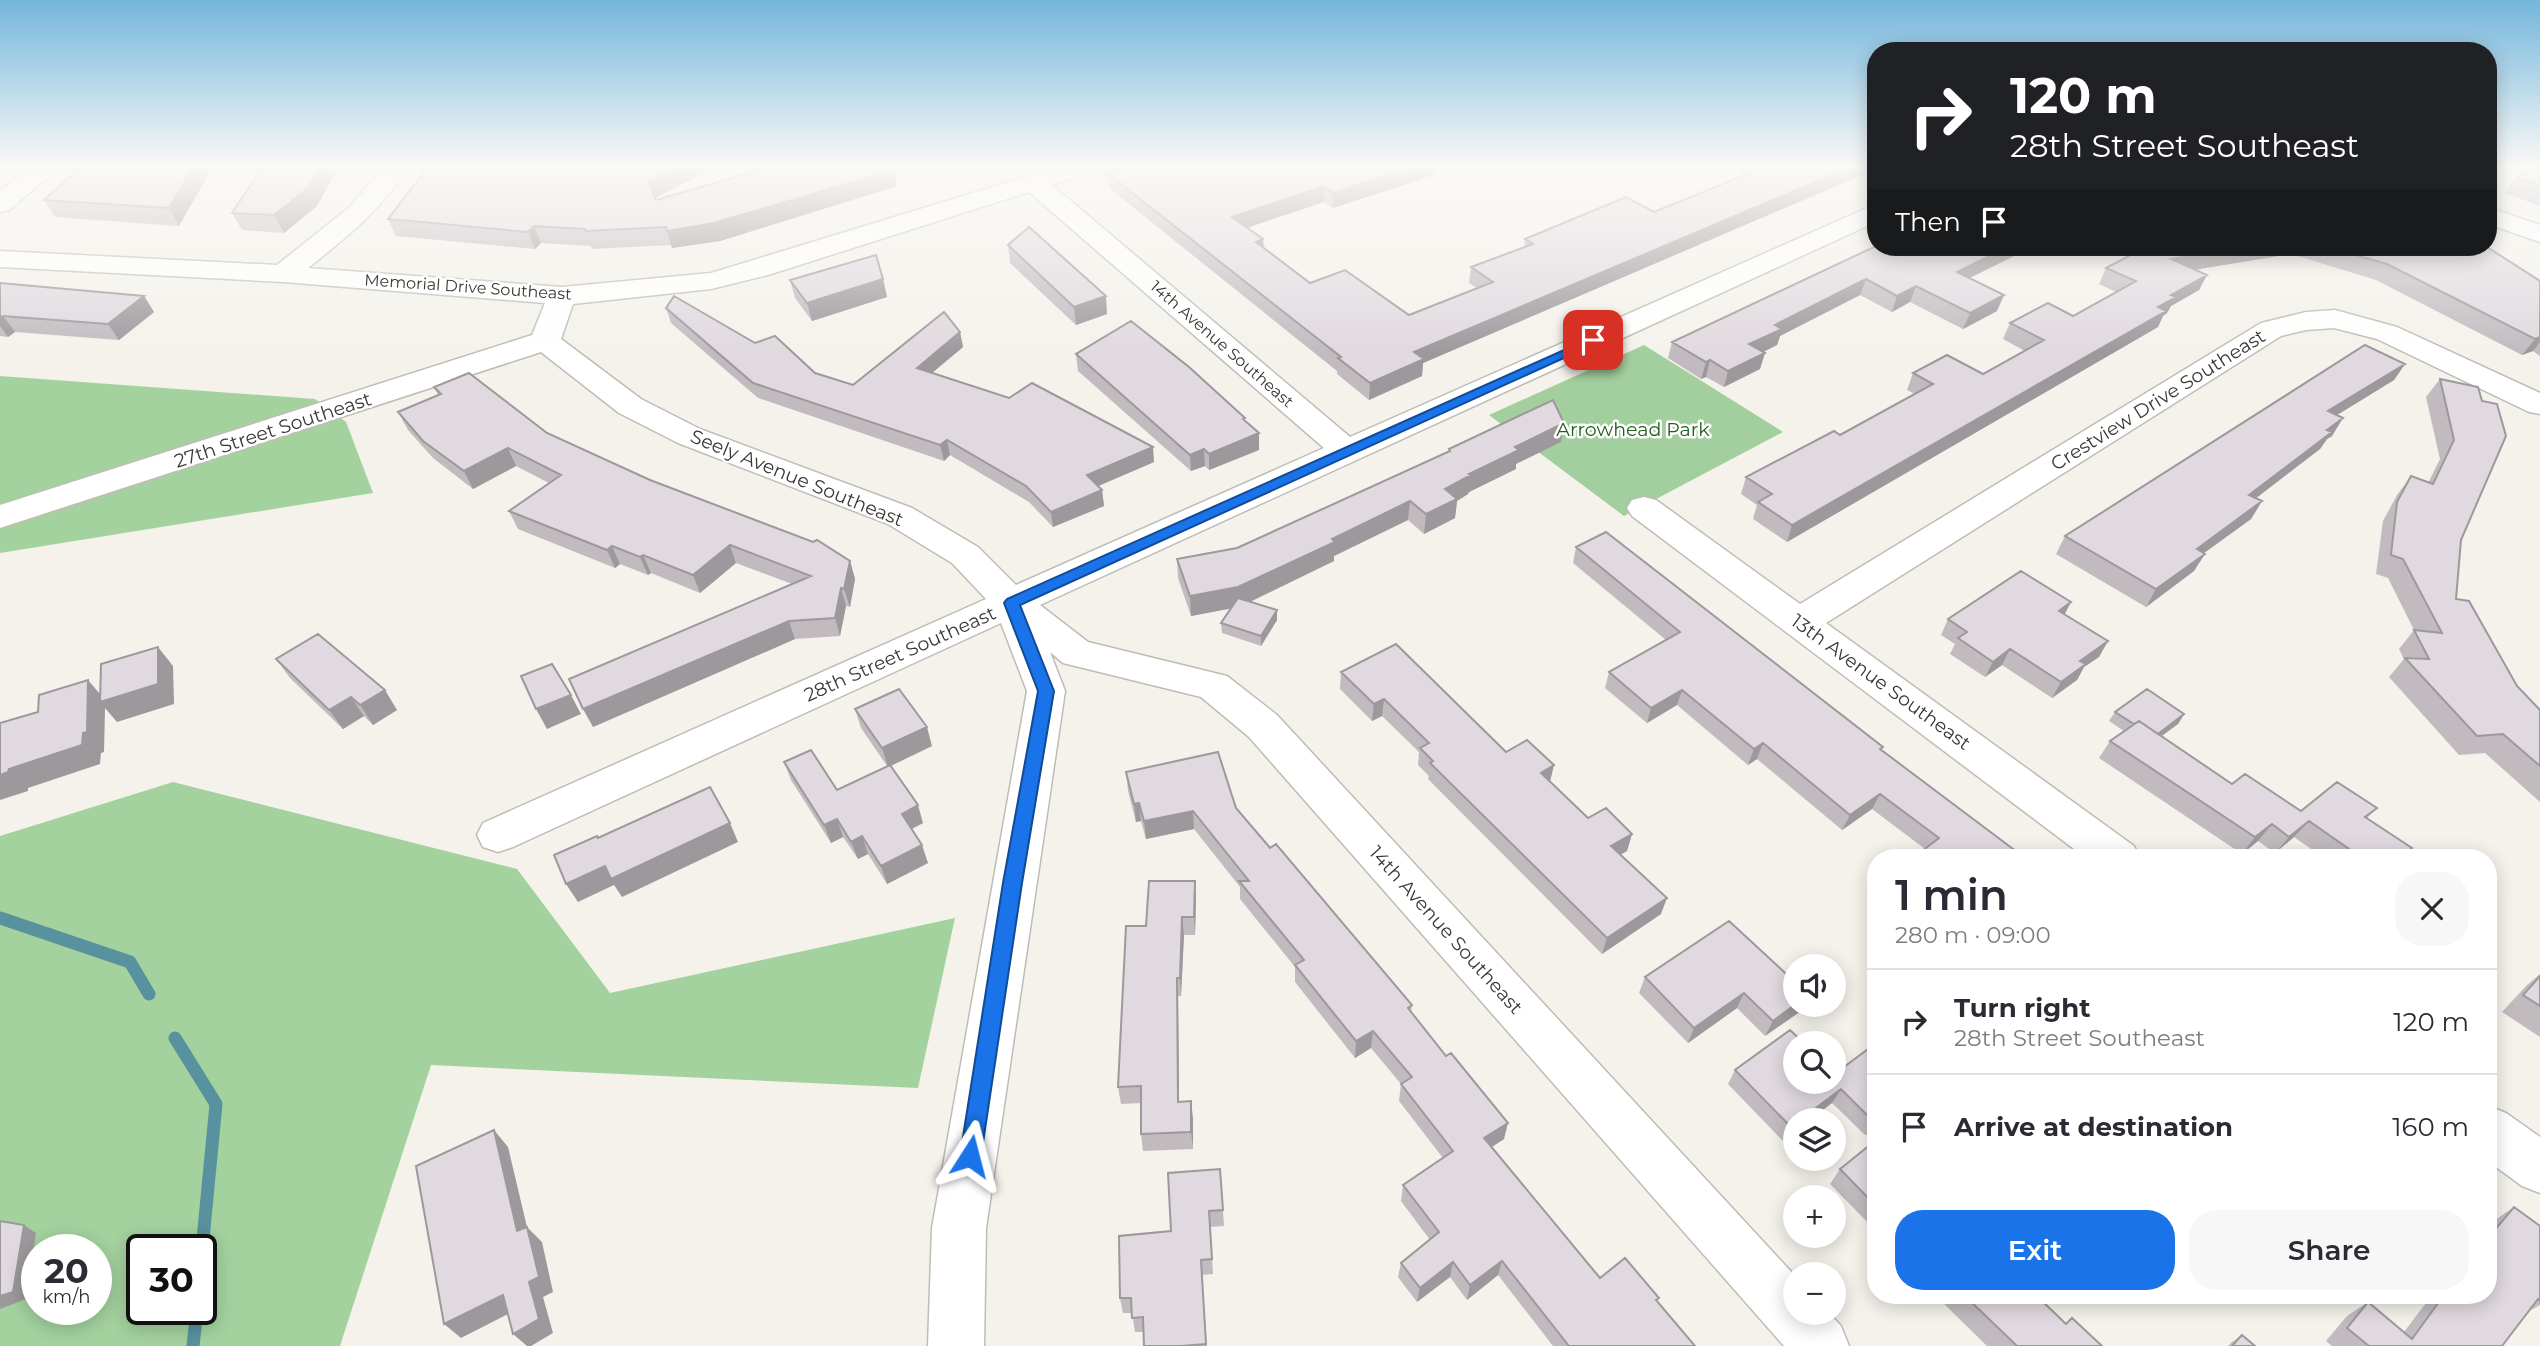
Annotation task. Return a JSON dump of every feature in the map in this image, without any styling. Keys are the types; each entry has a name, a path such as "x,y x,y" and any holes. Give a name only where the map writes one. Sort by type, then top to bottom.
{"street":[{"path":"283,274 337,229"},
{"name":"Memorial Drive Southeast","path":"0,259 283,274 562,296 711,281 758,270 887,229"},
{"name":"14th Avenue Southeast","path":"1088,229 1347,451"},
{"name":"28th Street Southeast","path":"498,835 1839,229"},
{"path":"545,341 562,296"},
{"name":"Crestview Drive Southeast","path":"1799,622 2271,330 2306,321 2335,319 2387,333 2540,405"},
{"name":"27th Street Southeast","path":"0,517 545,341"},
{"name":"Seely Avenue Southeast","path":"545,341 630,406 677,430 900,516 965,555 1012,603 1046,691 1004,937 959,1228 956,1346"},
{"name":"13th Avenue Southeast","path":"1644,508 2107,849"},
{"name":"14th Avenue Southeast","path":"1012,603 1076,653 1213,686 1263,726 1821,1346"},
{"path":"2497,1137 2540,1168"}],"green space":[{"name":"Arrowhead Park","path":"1644,345 1783,432 1624,516 1489,415"},
{"path":"0,376 315,399 346,422 373,493 0,553"},
{"path":"173,782 517,869 610,993 955,918 918,1088 431,1065 340,1346 0,1346 0,836"}],"building":[{"path":"494,229 531,229 528,232"},
{"path":"582,229 629,229 585,231"},
{"path":"1027,229 1031,229 1106,296 1074,307 1008,245"},
{"path":"1178,229 1249,229 1263,239 1256,242 1310,283 1345,270 1409,315 1493,282 1471,267 1533,244 1525,239 1549,229 1705,229 1414,352 1424,359 1370,383 1338,358 1341,357"},
{"path":"1867,250 1867,256 1989,256 1957,272 2004,295 1970,313 1916,286 1897,296 1866,279 1775,325 1782,329 1749,344 1765,353 1728,371 1710,360 1706,362 1672,342"},
{"path":"2497,253 2540,281 2540,337 2535,339 2387,264 2359,256 2497,256"},
{"path":"876,255 883,279 807,303 790,280"},
{"path":"2129,256 2190,256 2171,259 2207,275 2171,295 2176,297 2158,307 2166,311 1792,525 1758,502 1772,494 1746,477 1834,431 1840,435 1933,384 1913,373 1947,355 1983,374 2044,340 2010,323 2048,303 2073,316 2136,281 2106,268"},
{"path":"0,283 144,296 108,324 3,316 0,318"},
{"path":"674,296 755,343 775,336 815,373 853,385 944,312 960,332 917,368 1009,398 1032,383 1153,447 1087,475 1102,490 1051,512 1026,486 947,440 940,445 753,383 666,308"},
{"path":"1131,321 1189,367 1259,433 1209,454 1204,449 1190,455 1076,354"},
{"path":"2365,345 2405,364 2328,411 2343,418 2327,430 2332,432 2249,495 2262,501 2197,549 2205,554 2156,589 2065,536"},
{"path":"469,373 547,433 650,480 813,542 817,540 850,561 835,618 789,621 583,709 569,679 811,576 730,545 693,575 643,555 640,557 612,546 607,550 509,511 561,475 508,448 464,471 423,441 398,412 441,394 434,387"},
{"path":"2440,379 2478,387 2482,401 2497,404 2506,436 2461,540 2456,599 2469,601 2517,686 2540,710 2540,766 2503,734 2477,736 2405,658 2429,659 2414,630 2442,633 2403,559 2391,555 2397,502 2411,476 2433,484 2454,440"},
{"path":"1553,400 1564,423 1515,447 1519,450 1445,489 1457,499 1426,514 1410,501 1332,539 1335,542 1238,587 1190,596 1177,559 1237,548 1450,451 1449,449"},
{"path":"1606,532 1883,747 1880,749 2013,849 1925,849 1939,838 1880,794 1850,815 1763,743 1754,749 1682,690 1651,708 1609,672 1680,632 1576,547"},
{"path":"2021,571 2071,602 2059,611 2108,641 2080,661 2086,664 2061,682 2010,649 1993,662 1958,638 1967,632 1948,619"},
{"path":"1238,598 1277,610 1261,636 1221,623"},
{"path":"318,634 385,690 360,705 351,697 329,710 276,659"},
{"path":"1396,644 1506,752 1527,740 1554,765 1541,773 1588,818 1606,808 1632,834 1611,846 1667,898 1607,938 1430,763 1433,761 1420,748 1429,743 1384,699 1374,704 1341,672"},
{"path":"158,647 158,684 100,702 101,664"},
{"path":"552,664 571,695 536,709 521,676"},
{"path":"88,680 87,732 83,733 82,745 9,769 0,775 0,723 38,712 39,695"},
{"path":"899,689 927,727 882,748 855,709"},
{"path":"2147,689 2184,714 2158,734 2139,721 2134,724 2115,712"},
{"path":"2139,721 2232,784 2245,774 2301,811 2337,782 2377,808 2365,817 2412,848 2349,849 2309,821 2289,837 2272,824 2255,837 2110,741"},
{"path":"811,750 837,790 890,765 918,805 902,814 922,845 881,866 862,836 851,842 837,819 824,825 784,762"},
{"path":"1218,752 1236,808 1270,848 1276,844 1412,1005 1408,1008 1446,1056 1451,1053 1508,1123 1484,1138 1600,1278 1625,1258 1695,1346 1569,1346 1502,1261 1470,1285 1453,1262 1420,1288 1401,1263 1439,1232 1403,1185 1453,1151 1401,1084 1412,1077 1373,1031 1356,1041 1295,965 1304,960 1239,881 1249,881 1193,811 1144,821 1139,803 1134,804 1126,772"},
{"path":"710,787 730,823 611,879 605,866 566,884 554,855"},
{"path":"1149,881 1195,881 1194,917 1182,917 1180,978 1177,978 1178,1102 1191,1101 1191,1132 1141,1134 1141,1086 1118,1087 1126,926 1146,926"},
{"path":"1729,921 1783,971 1783,1014 1773,1021 1744,993 1694,1028 1645,977"},
{"path":"2540,976 2540,1006 2523,995"},
{"path":"1783,1035 1783,1094 1834,1094 1816,1108 1783,1108 1783,1119 1735,1070"},
{"path":"1867,1050 1867,1115 1846,1094 1846,1066"},
{"path":"494,1130 517,1231 527,1227 539,1277 529,1282 539,1319 513,1334 503,1295 444,1324 416,1166"},
{"path":"1867,1147 1867,1197 1842,1171 1846,1171 1846,1164"},
{"path":"1220,1169 1223,1210 1209,1211 1212,1259 1201,1260 1206,1344 1144,1346 1143,1317 1132,1318 1131,1298 1120,1298 1119,1236 1171,1231 1168,1173"},
{"path":"2514,1207 2540,1226 2540,1301 2538,1299 2502,1346 2369,1346 2347,1328 2366,1304 2370,1304 2412,1339 2437,1304 2497,1304 2497,1227"},
{"path":"0,1221 24,1225 13,1292 0,1296"},
{"path":"1973,1304 2045,1304 2066,1324 2072,1318 2102,1346 2017,1346"},
{"path":"2242,1335 2255,1346 2232,1346"}],"waterway":[{"path":"0,918 130,962 149,994"},
{"path":"175,1038 216,1104 204,1234"},
{"path":"193,1346 195,1325"}],"route":[{"path":"970,1156 1046,691 1012,603 1593,340"}]}
